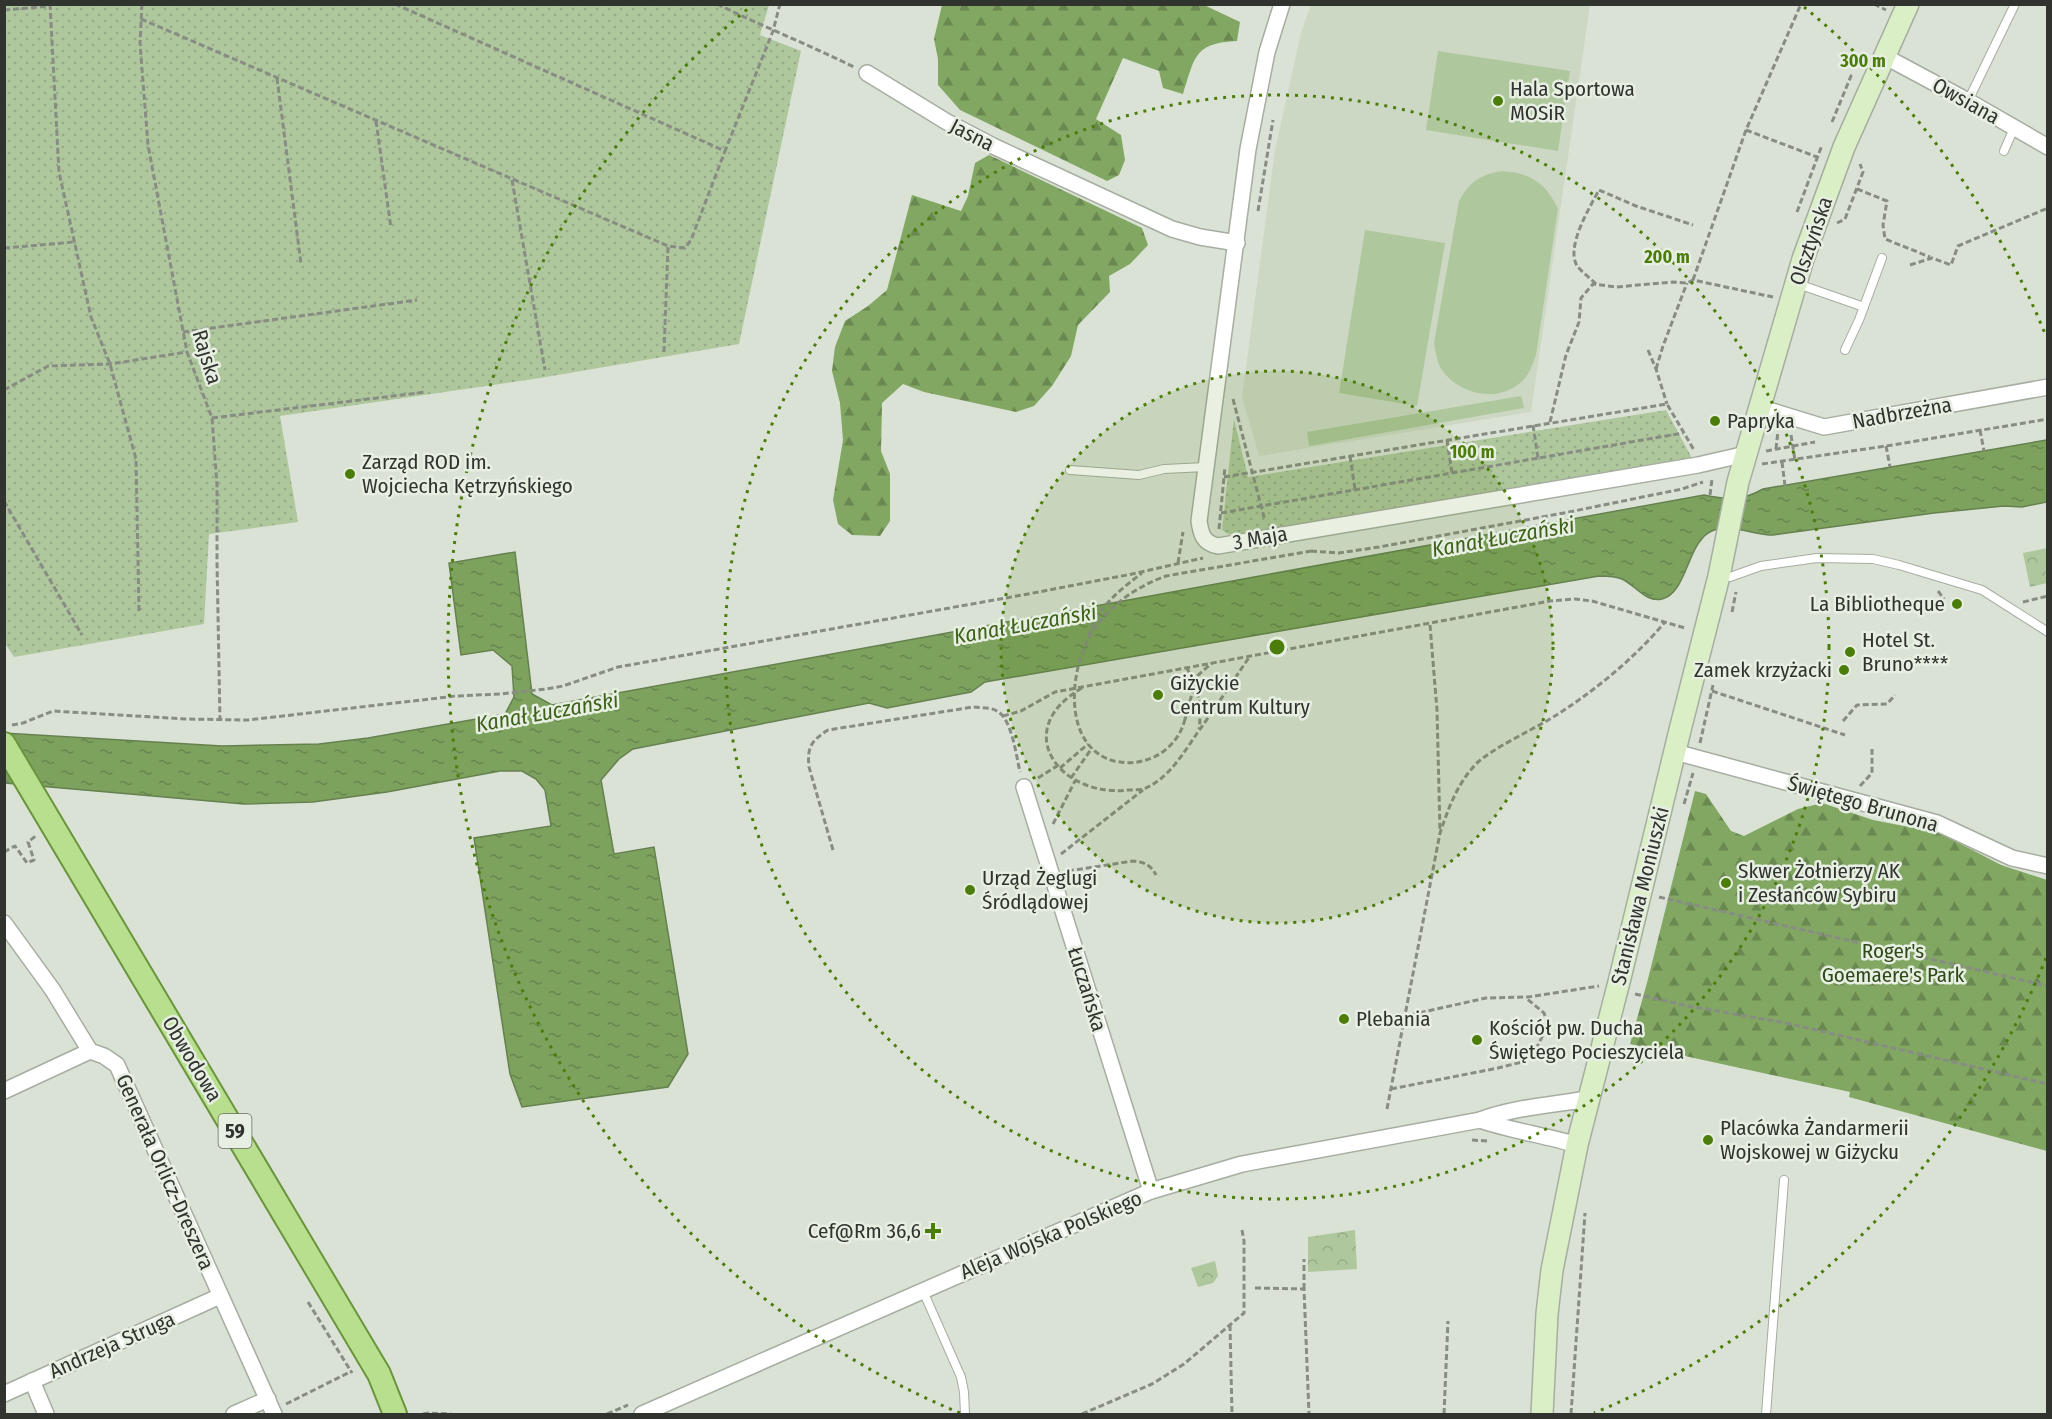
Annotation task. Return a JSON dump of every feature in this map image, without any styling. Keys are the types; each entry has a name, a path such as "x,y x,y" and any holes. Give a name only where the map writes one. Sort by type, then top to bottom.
{"main road":[{"name":"Obwodowa","path":"4,744 91,888 368,1377 395,1414"},
{"name":"Obwodowa","path":"368,1377 413,1414"}],"street":[{"name":"3 Maja","path":"1282,4 1267,52 1248,149 1199,521 1201,534 1211,543 1270,537 1698,465 1746,454"},
{"name":"Olsztyńska","path":"1737,486 1796,283 1844,147 1908,4"},
{"name":"Owsiana","path":"1884,56 1968,100 2048,147"},
{"name":"Jasna","path":"867,73 947,122 983,141 1172,229 1200,237 1237,243"},
{"name":"Nadbrzeżna","path":"1759,407 1824,427 2048,387"},
{"name":"Stanisława Moniuszki","path":"1542,1414 1546,1314 1551,1281 1608,988 1675,752 1721,566 1737,486"},
{"name":"Świętego Brunona","path":"1675,752 1937,823 2012,858 2048,866"},
{"name":"Łuczańska","path":"1024,787 1151,1191"},
{"path":"4,923 52,989 90,1051 4,1091"},
{"name":"Generała Orlicz-Dreszera","path":"90,1051 104,1056 117,1065 220,1296 275,1407"},
{"name":"Aleja Wojska Polskiego","path":"636,1409 923,1291 1151,1191 1242,1164 1480,1120 1518,1109 1588,1099"},
{"name":"Aleja Wojska Polskiego","path":"1480,1120 1496,1126 1550,1136 1577,1144"},
{"name":"Andrzeja Struga","path":"4,1394 220,1296"},
{"path":"32,1381 46,1414"},
{"path":"234,1414 275,1407"}],"lane":[{"path":"1968,100 2015,4"},
{"path":"2004,151 2014,128"},
{"path":"1845,350 1864,307 1881,258"},
{"path":"1796,283 1864,307"},
{"path":"1070,470 1139,474 1206,467"},
{"path":"1721,566 1730,578 1761,566 1817,558 1873,560 1899,565 1982,590 2048,633"},
{"path":"1766,1414 1784,1180"},
{"path":"923,1291 961,1377 965,1414"}],"path":[{"name":"Rajska","path":"142,4 140,43 148,145 187,352 212,418 217,485 220,720"},
{"path":"395,4 724,151"},
{"path":"717,4 867,73"},
{"path":"141,19 668,246 685,248 691,240 773,31 780,4"},
{"path":"1693,280 1746,130 1801,4"},
{"path":"1874,4 1887,10"},
{"path":"4,10 50,5 58,172 91,317 110,364 136,459 139,612"},
{"path":"277,78 301,264"},
{"path":"1257,218 1273,119"},
{"path":"376,121 391,228"},
{"path":"1746,130 1817,157"},
{"path":"512,179 545,370"},
{"path":"1857,189 1887,201 1883,225 1885,239 1951,266 1959,246 2048,208"},
{"path":"1596,284 1578,267 1575,261 1576,241 1599,190 1636,206 1694,225"},
{"path":"4,248 74,242"},
{"path":"664,352 668,246"},
{"path":"1910,265 1932,258"},
{"path":"1550,422 1566,355 1580,322 1581,298 1593,284 1616,287 1687,283 1693,280 1778,298"},
{"path":"1656,369 1687,283"},
{"path":"183,332 417,300"},
{"path":"1648,350 1666,404 1697,455"},
{"path":"4,390 48,366 110,364 187,352"},
{"path":"212,418 426,392"},
{"path":"1231,408 1232,397 1270,537"},
{"path":"1224,477 1666,404"},
{"path":"1785,486 1782,462 2048,419"},
{"path":"1533,425 1538,458"},
{"path":"1980,430 1983,451"},
{"path":"1220,513 1683,433"},
{"path":"1447,440 1452,473"},
{"path":"1776,449 1792,446 1795,460"},
{"path":"1886,446 1890,467"},
{"path":"1350,456 1355,489"},
{"path":"1211,543 1220,513 1225,465"},
{"path":"1710,495 1713,472"},
{"path":"1089,636 1110,609 1132,592 1152,581 1177,574 1311,550 1339,553 1569,512 1701,484"},
{"path":"4,501 82,635"},
{"path":"1349,543 1350,551"},
{"path":"4,726 23,723 53,711 248,720 456,696 546,689 563,686 618,667 1028,594 1207,557"},
{"path":"1146,570 1108,601 1096,619 1078,664 1075,687 1076,716 1078,727 1088,744 1103,757 1124,763 1146,761 1165,751 1184,725 1197,676 1214,662"},
{"path":"2007,605 2048,596"},
{"path":"1003,716 1022,711 1055,692 1550,601 1575,599 1592,601 1687,628"},
{"path":"1387,1109 1440,832 1452,798 1465,776 1478,762 1566,709 1646,645 1665,622"},
{"path":"1430,624 1437,710 1440,832"},
{"path":"1049,869 1173,766 1250,656"},
{"path":"1186,667 1195,682 1200,719 1197,734"},
{"path":"1086,686 1058,706 1048,723 1046,742 1058,767 1075,781 1099,790 1144,789"},
{"path":"1712,692 1845,735"},
{"path":"1843,721 1857,705 1887,704 1895,695"},
{"path":"833,850 809,767 808,756 812,742 828,730 973,707 997,711 1009,726 1024,787 1058,767 1088,744"},
{"path":"1071,778 1092,748"},
{"path":"1849,799 1872,773 1872,749"},
{"path":"1042,845 1075,781"},
{"path":"4,852 15,846 27,863 34,860 28,842 41,833"},
{"path":"1049,869 1133,861 1143,862 1153,868 1156,875"},
{"path":"1659,897 2048,986"},
{"path":"1596,997 1608,988"},
{"path":"1376,1019 1399,1014 1405,1016 1486,998 1524,998 1608,988 1688,1006 1786,1023 2048,1084"},
{"path":"1390,1089 1522,1062 1534,1053 1547,1021 1544,1013 1524,998"},
{"path":"1470,1140 1487,1141"},
{"path":"1571,1414 1586,1205"},
{"path":"1082,1414 1152,1384 1184,1364 1244,1313 1242,1230"},
{"path":"1304,1259 1309,1414"},
{"path":"1255,1288 1304,1289"},
{"path":"308,1302 352,1371 368,1377"},
{"path":"1444,1414 1448,1321"},
{"path":"1230,1324 1232,1414"},
{"path":"275,1407 352,1371"},
{"path":"607,1414 636,1409"},
{"path":"423,1414 451,1414"}],"shaded area":[{"path":"1311,5 1590,5 1531,412 1259,456 1242,397 1275,150 1301,33"}],"green space":[{"path":"5,4 769,5 760,35 801,51 739,344 534,379 280,416 298,522 209,534 204,624 14,657 4,642"},
{"path":"942,5 1204,5 1240,22 1237,41 1212,45 1198,54 1190,70 1183,94 1163,88 1159,71 1123,58 1096,119 1121,135 1125,160 1119,175 1107,181 960,110 938,85 938,59 934,39"},
{"name":"Hala Sportowa MOSiR","path":"1438,51 1570,71 1558,151 1426,130"},
{"path":"989,155 1142,228 1148,245 1130,264 1109,276 1110,292 1078,325 1071,356 1052,386 1034,406 1016,412 924,392 903,384 882,403 881,451 890,474 890,521 880,536 852,535 838,524 833,500 843,440 840,403 832,371 835,347 845,321 887,290 912,195 961,211 968,196 975,163"},
{"path":"1502,171 1521,174 1536,181 1548,192 1558,209 1536,355 1532,367 1523,380 1511,389 1502,393 1481,394 1461,387 1442,371 1434,343 1459,201 1467,188 1476,180"},
{"path":"1365,230 1445,243 1417,406 1339,393"},
{"path":"1521,396 1524,408 1309,446 1307,432"},
{"path":"1666,410 1692,458 1239,535 1228,534 1222,530 1234,419 1248,477"},
{"path":"2047,548 2047,583 2030,587 2023,553"},
{"name":"Roger's Goemaere's Park","path":"1695,791 1706,794 1731,831 1744,836 1798,809 1822,803 1873,820 1940,833 2001,865 2047,880 2047,1151 1849,1097 1850,1092 1630,1044"},
{"path":"1355,1230 1357,1269 1308,1272 1308,1237"},
{"path":"1215,1261 1218,1276 1213,1283 1198,1287 1191,1268"}],"water":[{"name":"Kanał Łuczański","path":"2047,440 2047,502 2022,507 2004,506 1934,513 1773,535 1721,528 1705,535 1698,544 1677,587 1671,595 1662,599 1656,600 1646,596 1619,578 1599,576 985,682 971,692 887,708 869,703 633,749 619,759 601,780 614,854 654,847 688,1054 668,1087 522,1107 510,1074 474,838 551,826 545,790 536,779 522,771 500,771 387,792 313,802 244,804 5,783 4,733 222,746 319,744 368,738 505,714 514,697 512,666 493,650 461,655 449,563 515,552 532,694 552,705 1704,495 1720,498 1741,497 1763,489"}],"place":[{"name":"Hala Sportowa MOSiR","path":"1498,101"},
{"name":"Papryka","path":"1715,421"},
{"name":"Zarząd ROD im. Wojciecha Kętrzyńskiego","path":"350,474"},
{"name":"La Bibliotheque","path":"1957,604"},
{"name":"Hotel St. Bruno****","path":"1850,652"},
{"name":"Zamek krzyżacki","path":"1844,670"},
{"name":"Giżyckie Centrum Kultury","path":"1158,695"},
{"name":"Skwer Żołnierzy AK i Zesłańców Sybiru","path":"1726,883"},
{"name":"Urząd Żeglugi Śródlądowej","path":"970,890"},
{"name":"Plebania","path":"1344,1019"},
{"name":"Kościół pw. Ducha Świętego Pocieszyciela","path":"1477,1040"},
{"name":"Placówka Żandarmerii Wojskowej w Giżycku","path":"1708,1140"},
{"name":"Cef@Rm 36,6","path":"933,1231"}]}
